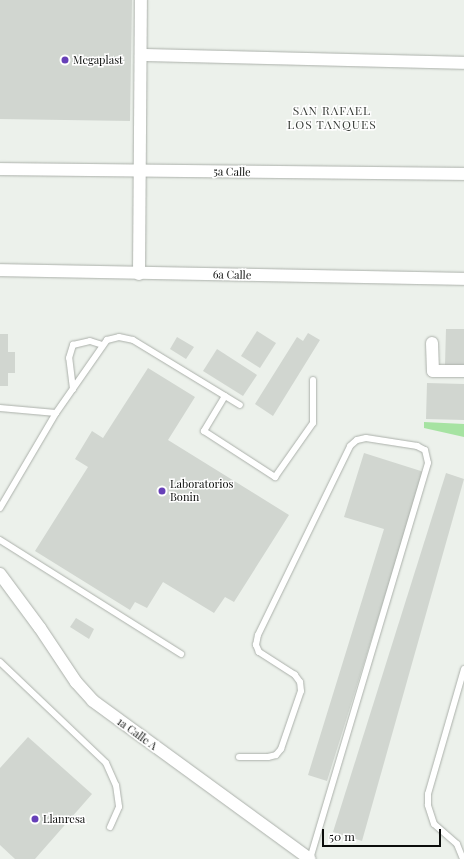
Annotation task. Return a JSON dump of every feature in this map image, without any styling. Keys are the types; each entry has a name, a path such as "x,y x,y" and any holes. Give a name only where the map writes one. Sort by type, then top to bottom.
{"street":[{"path":"139,274 141,0"},
{"path":"141,55 464,63"},
{"name":"5a Calle","path":"0,169 464,174"},
{"name":"6a Calle","path":"0,270 139,274 464,279"},
{"path":"432,343 433,370 464,371"},
{"name":"1a Calle A","path":"0,574 40,628 76,682 93,700 310,859"}],"lane":[{"path":"0,508 56,413 102,345 119,337 133,340 240,405"},
{"path":"73,389 69,358 73,345 90,341 102,345"},
{"path":"226,396 204,431 275,477 313,423 313,380"},
{"path":"0,408 56,413"},
{"path":"239,757 268,758 276,755 281,749 301,691 300,682 294,675 259,652 256,645 258,635 350,446 366,438 417,446 425,450 428,463 310,859"},
{"path":"0,540 181,654"},
{"path":"0,662 106,763 116,785 119,807 110,827"},
{"path":"464,669 428,794 428,805 434,824 457,844 464,859"}],"green space":[{"path":"424,422 464,424 464,437 424,428"}],"building":[{"name":"Megaplast","path":"0,0 132,0 130,121 0,119"},
{"path":"446,329 464,329 464,365 445,365"},
{"path":"257,331 276,343 260,368 241,356"},
{"path":"308,333 320,340 273,416 255,404 297,337 303,341"},
{"path":"0,334 8,334 8,352 15,352 15,373 8,373 8,386 0,386"},
{"path":"177,337 194,347 186,359 170,349"},
{"path":"217,349 257,375 243,396 203,371"},
{"name":"Laboratorios Bonin","path":"148,368 195,397 168,440 289,515 234,602 225,597 214,613 163,582 147,608 135,602 130,610 35,551 88,467 75,459 92,431 103,438"},
{"path":"427,383 464,384 464,420 426,419"},
{"path":"364,453 424,472 327,781 308,775 384,529 344,517"},
{"path":"446,473 464,479 362,841 333,832"},
{"path":"76,618 94,629 89,639 70,627"},
{"name":"Llanresa","path":"28,737 92,794 35,859 15,859 0,845 0,768"}],"place":[{"name":"Megaplast","path":"65,60"},
{"name":"Laboratorios Bonin","path":"162,491"},
{"name":"Llanresa","path":"35,819"}],"district":[{"name":"SAN RAFAEL LOS TANQUES","path":"332,118"}]}
